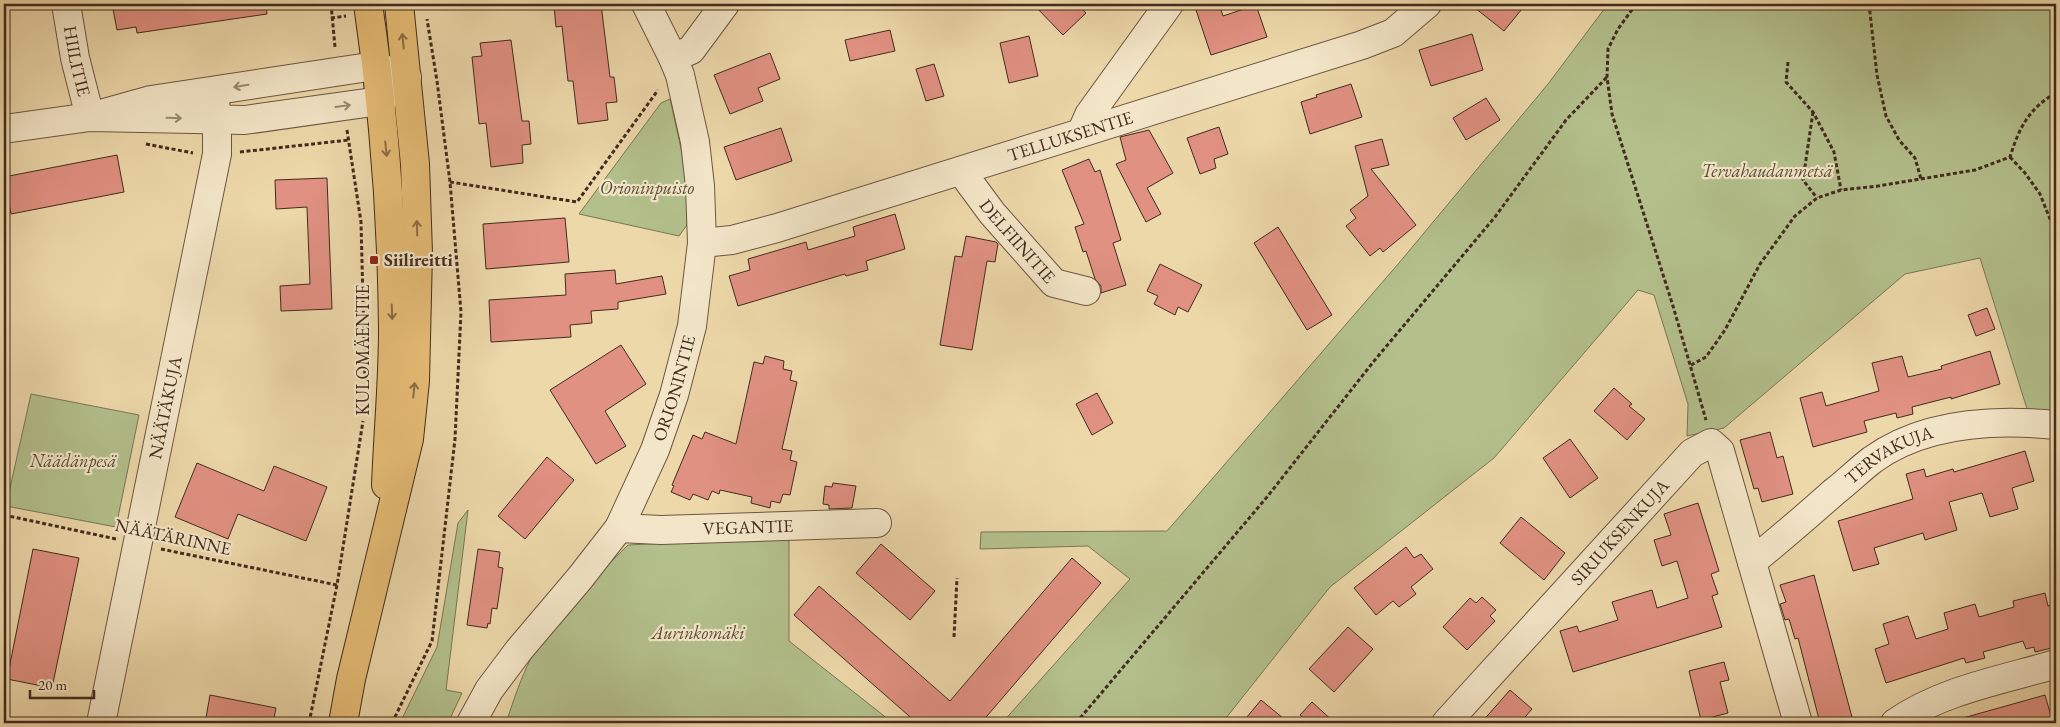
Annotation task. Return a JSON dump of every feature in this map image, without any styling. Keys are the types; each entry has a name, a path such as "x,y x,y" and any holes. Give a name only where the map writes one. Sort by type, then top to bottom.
{"main road":[{"name":"KULOMÄENTIE","path":"368,4 386,152 393,331 383,546"},
{"name":"KULOMÄENTIE","path":"343,723 351,679 409,439 415,381 418,253 415,164 399,4"},
{"name":"KULOMÄENTIE","path":"336,723 351,679"}],"street":[{"name":"HIILITIE","path":"66,4 75,58 90,117"},
{"name":"ORIONINTIE","path":"471,723 490,690 519,650 580,578 619,528 655,450 674,395 692,326 702,243 700,186 695,142 676,66 646,4"},
{"path":"676,66 691,50 725,4"},
{"path":"1082,131 1089,114 1169,4"},
{"name":"TELLUKSENTIE","path":"702,243 732,240 777,228 1082,131 1362,45 1394,33 1428,4"},
{"path":"4,129 90,117 151,100 376,66 407,77 380,101 245,120 90,117"},
{"name":"NÄÄTÄKUJA","path":"101,723 217,154 217,120 213,90"},
{"name":"DELFIINITIE","path":"961,171 992,213 1054,283 1086,291"},
{"name":"TERVAKUJA","path":"1752,562 1873,460 1903,443 1944,428 2028,423 2056,425"},
{"path":"1710,443 1720,451 1798,723"},
{"name":"SIRIUKSENKUJA","path":"1446,723 1692,453 1710,443"},
{"name":"VEGANTIE","path":"619,528 661,530 877,523"},
{"path":"1895,723 1942,697 2056,664"}],"path":[{"path":"331,4 339,71"},
{"path":"1636,4 1618,29 1608,49 1607,77 1612,114 1691,365 1705,416 1710,443"},
{"path":"1868,4 1877,75 1886,116 1899,140 1915,158 1921,179"},
{"path":"392,723 432,641 456,439 461,312 450,182 438,82 426,14"},
{"path":"1788,62 1786,82 1814,112 1834,152 1841,190"},
{"path":"450,182 577,202 676,66"},
{"path":"1076,723 1267,497 1374,361 1495,217 1566,120 1607,77"},
{"path":"2010,157 2017,133 2038,104 2056,93"},
{"name":"KULOMÄENTIE","path":"344,106 361,222 365,387"},
{"path":"1814,112 1803,180 1816,198"},
{"path":"143,143 190,153 217,154 349,140"},
{"path":"1691,365 1706,357 1725,330 1760,264 1795,216 1816,198 1841,190 1878,186 1975,170 2010,157"},
{"path":"2010,157 2025,173 2040,194 2056,234"},
{"name":"KULOMÄENTIE","path":"309,723 337,585 364,415"},
{"name":"NÄÄTÄRINNE","path":"4,515 337,585"},
{"path":"954,637 957,578"}],"green space":[{"name":"Tervahaudanmetsä","path":"1608,4 2056,4 2056,413 2027,409 1980,258 1905,274 1724,428 1687,436 1688,404 1654,295 1638,290 1494,458 1330,587 1222,723 1002,723 1130,579 1088,546 980,549 981,532 1167,531 1399,263 1548,84"},
{"name":"Orioninpuisto","path":"670,99 686,171 687,225 679,236 579,214 661,103"},
{"name":"Näädänpesä","path":"31,394 139,415 116,527 6,506"},
{"path":"468,510 446,690 462,693 448,723 400,723 437,647 458,523"},
{"name":"Aurinkomäki","path":"789,537 789,641 893,723 506,723 527,667 544,636 573,600 628,545"}],"building":[{"path":"112,4 266,4 267,14 137,33 136,27 117,30"},
{"path":"601,4 610,77 614,77 617,102 606,103 608,120 578,124 573,81 568,81 562,26 556,27 554,6"},
{"path":"1033,4 1077,4 1086,13 1063,35"},
{"path":"1194,4 1219,4 1223,16 1256,5 1267,37 1211,55"},
{"path":"1470,4 1526,4 1504,31"},
{"path":"890,30 895,51 850,61 845,40"},
{"path":"1472,34 1483,70 1431,86 1419,50"},
{"path":"1029,36 1038,76 1009,83 1000,43"},
{"path":"511,40 522,121 529,121 531,144 522,145 523,163 491,167 486,123 479,124 472,57 482,56 480,43"},
{"path":"770,53 780,79 758,88 763,101 730,114 714,75"},
{"path":"934,64 944,96 926,101 916,69"},
{"path":"1351,84 1362,117 1310,134 1301,102 1317,97 1316,95"},
{"path":"1486,98 1500,120 1466,140 1453,118"},
{"path":"1219,127 1228,154 1214,159 1216,168 1200,174 1187,138"},
{"path":"781,128 792,161 736,180 724,147"},
{"path":"1149,130 1173,173 1147,188 1161,214 1146,222 1116,164 1126,160 1120,137"},
{"path":"1382,139 1389,165 1371,169 1416,225 1383,252 1380,248 1370,256 1346,226 1356,218 1350,210 1368,196 1355,146"},
{"path":"117,155 124,192 11,214 4,177"},
{"path":"1089,159 1095,172 1100,170 1121,240 1113,243 1126,285 1101,293 1101,286 1095,279 1086,251 1083,252 1075,227 1084,224 1062,170"},
{"path":"327,178 332,309 281,311 280,286 310,284 307,207 276,209 275,180"},
{"path":"895,214 905,249 866,261 868,270 846,276 845,274 738,306 729,276 750,270 748,259 806,242 808,250 855,236 853,227"},
{"path":"565,218 569,262 486,269 483,224"},
{"path":"1278,227 1332,315 1307,330 1254,243"},
{"path":"966,236 998,244 995,262 987,261 972,350 940,345 955,256 962,257"},
{"path":"1160,264 1202,285 1188,312 1178,307 1175,315 1154,304 1158,296 1147,291"},
{"path":"615,270 616,284 662,276 666,294 618,302 618,309 591,311 592,323 570,325 571,337 491,342 489,300 566,295 565,274"},
{"path":"1987,308 1995,329 1976,336 1968,315"},
{"path":"621,345 646,384 605,411 626,446 596,464 550,390"},
{"path":"1990,351 2000,384 1951,399 1951,397 1912,407 1913,414 1897,418 1896,413 1864,421 1867,432 1813,447 1800,398 1822,392 1826,406 1879,391 1872,363 1902,356 1908,377 1942,369 1941,366"},
{"path":"765,356 784,361 783,369 792,371 790,380 797,382 782,449 792,451 790,460 797,462 790,495 783,494 780,503 771,501 770,508 751,503 752,497 720,490 719,494 712,491 708,500 693,494 690,500 671,492 674,486 672,485 693,435 702,439 705,432 736,444 754,362 763,364"},
{"path":"1614,388 1632,404 1629,406 1645,419 1627,440 1594,411"},
{"path":"1097,393 1113,423 1092,435 1076,404"},
{"path":"1770,432 1777,458 1783,456 1793,494 1762,502 1758,488 1754,489 1740,440"},
{"path":"1570,439 1598,478 1570,498 1543,458"},
{"path":"2025,451 2034,481 2012,488 2018,509 1990,517 1982,493 1949,502 1957,530 1925,540 1923,533 1874,548 1879,564 1853,571 1838,521 1913,499 1906,474 1924,469 1926,477 1953,469 1954,472"},
{"path":"547,457 574,480 525,539 498,516"},
{"path":"197,463 264,491 274,466 327,487 306,541 238,514 228,539 175,517"},
{"path":"833,483 856,486 852,508 829,509 829,505 823,504 825,486 832,487"},
{"path":"1698,503 1719,571 1711,574 1718,594 1712,596 1722,627 1573,672 1560,631 1577,626 1579,632 1618,620 1612,602 1652,590 1657,608 1688,598 1677,561 1662,566 1654,540 1671,535 1664,514"},
{"path":"1521,517 1565,553 1544,580 1500,543"},
{"path":"881,544 935,591 910,620 856,573"},
{"path":"1406,547 1414,558 1421,554 1433,569 1411,587 1416,594 1399,607 1393,601 1376,615 1354,588"},
{"path":"33,549 79,558 52,688 7,679"},
{"path":"478,549 500,552 498,567 503,568 497,609 492,608 490,624 488,623 487,628 467,625"},
{"path":"1072,558 1101,583 981,723 917,723 794,615 819,586 950,701"},
{"path":"1814,575 1853,721 1820,723 1798,638 1795,639 1789,619 1785,620 1780,604 1786,602 1780,585"},
{"path":"2045,593 2048,606 2056,604 2056,647 2035,652 2034,647 2026,649 2023,641 1983,652 1985,658 1966,663 1964,658 1886,683 1875,649 1889,644 1883,624 1908,616 1916,639 1948,629 1944,613 1975,604 1979,617 2014,607 2013,601"},
{"path":"1482,597 1496,610 1490,616 1495,621 1467,650 1443,627 1470,598 1476,603"},
{"path":"1348,627 1373,649 1334,692 1309,669"},
{"path":"1724,662 1729,680 1720,682 1728,713 1701,720 1689,671"},
{"path":"1510,690 1532,709 1520,723 1481,723"},
{"path":"210,695 276,708 273,723 205,723"},
{"path":"2045,695 2053,723 1963,723 1963,718"},
{"path":"1261,700 1289,723 1242,723"},
{"path":"1312,702 1335,723 1310,723 1300,715"}],"place":[{"name":"Siilireitti","path":"374,260"}]}
